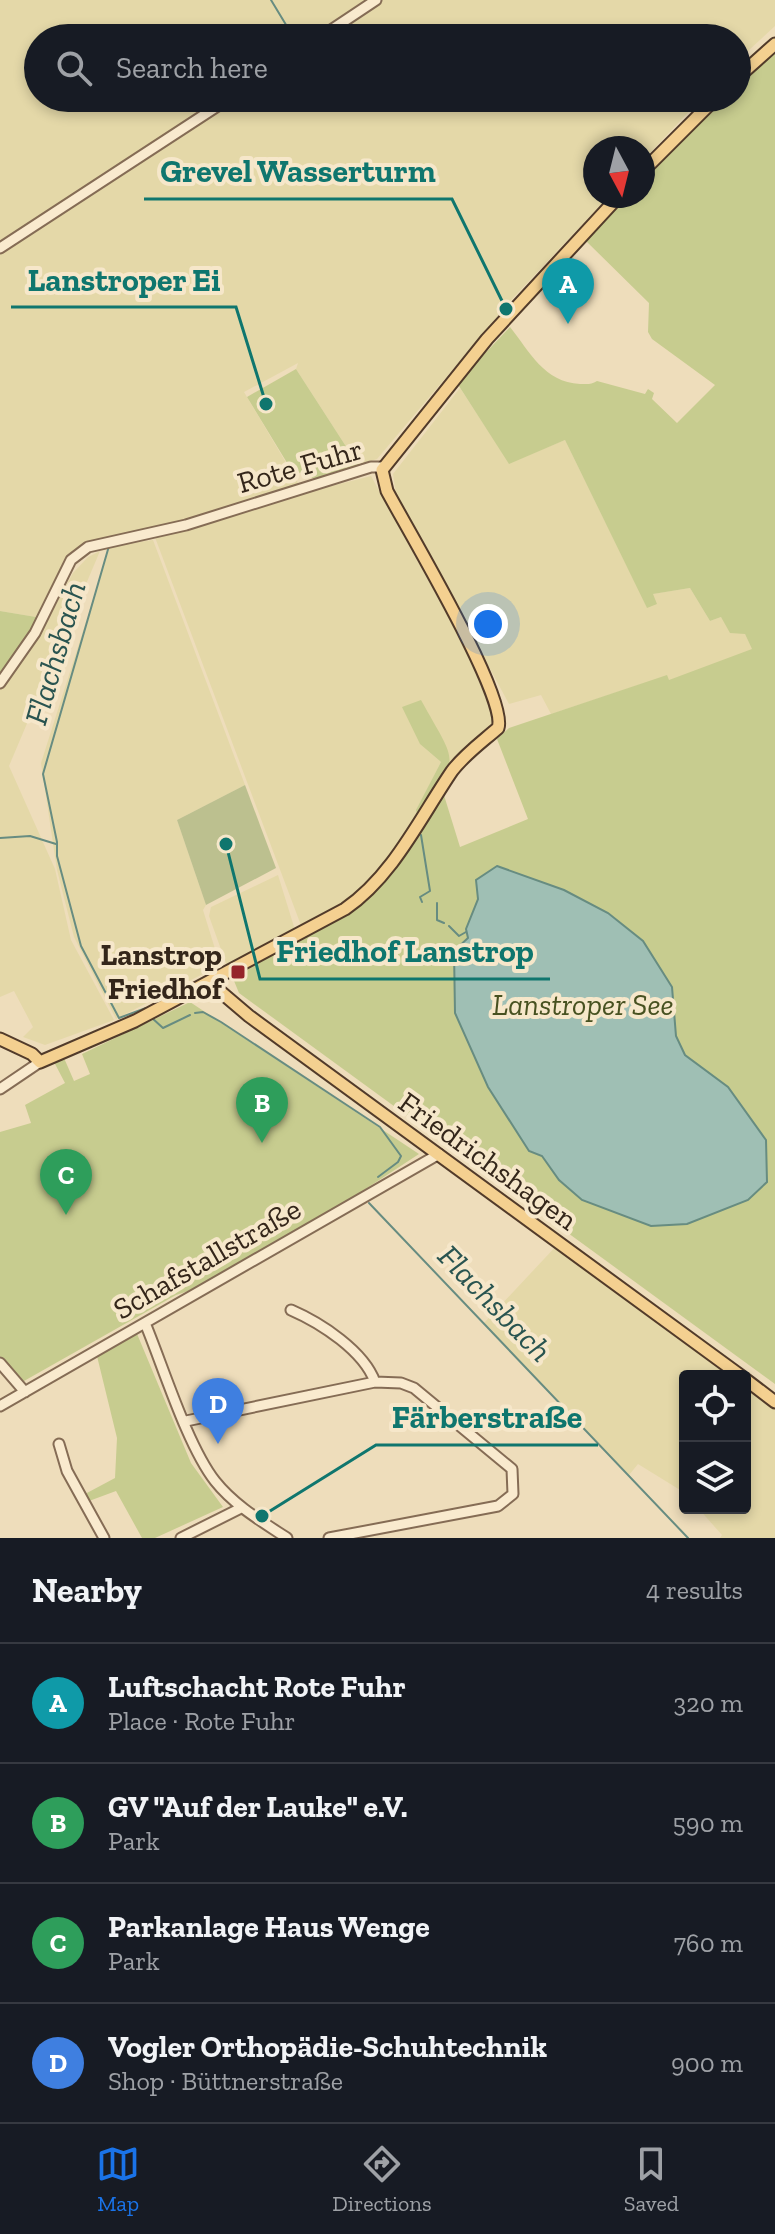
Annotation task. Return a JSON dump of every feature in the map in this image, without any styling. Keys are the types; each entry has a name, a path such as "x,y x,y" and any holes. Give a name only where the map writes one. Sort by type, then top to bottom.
{"main road":[{"path":"751,65 775,44"},
{"path":"655,159 702,112"},
{"name":"Rote Fuhr","path":"383,467 487,339 608,208"},
{"path":"0,1039 32,1054 40,1062 135,1021 300,933 360,897 396,857 453,770 500,724 498,707 481,665 387,491 382,477 383,467"},
{"name":"Friedrichshagen","path":"209,982 214,990 732,1370"},
{"name":"Friedrichshagen","path":"751,1384 775,1402"}],"street":[{"path":"340,24 376,0"},
{"path":"0,248 209,112"},
{"name":"Rote Fuhr","path":"0,683 35,633 71,560 88,547 186,525 371,467 383,467"},
{"path":"0,1089 40,1062"},
{"name":"Schafstallstraße","path":"0,1406 439,1154"},
{"path":"291,1310 308,1318 360,1357 375,1382"},
{"path":"145,1323 207,1469 241,1508 284,1537"},
{"path":"0,1363 25,1392"},
{"path":"186,1421 375,1382 414,1388 502,1458 514,1477 513,1494 498,1506 329,1538"},
{"path":"59,1444 67,1471 104,1538"},
{"path":"181,1538 241,1508"}],"shaded area":[{"path":"0,0 775,0 775,26 751,48 751,24 24,24 24,112 689,112 655,147 655,136 583,136 583,208 598,208 514,297 377,459 358,465 296,369 298,363 244,392 304,493 371,476 466,649 496,721 487,734 451,768 420,744 441,762 417,809 418,817 397,850 352,900 302,928 153,532 103,542 71,560 42,618 0,611"},
{"path":"460,388 509,463 565,440 647,607 652,594 690,588 710,621 721,617 745,634 754,652 670,682 666,676 551,714 541,695 509,704 396,494 393,474"},
{"path":"153,540 245,785 177,820 206,905 203,910 220,965 116,1019 74,937 57,870 41,763 110,546"},
{"path":"100,551 9,766 55,869 71,940 114,1020 45,1045 23,1037 33,1027 14,991 0,997 0,690 39,635 73,573 88,557"},
{"path":"278,875 295,930 227,966 209,916 211,907"},
{"path":"559,1243 726,1370 679,1370 679,1489 638,1464 629,1475 484,1323"},
{"path":"751,1389 775,1407 775,1538 720,1538 722,1535 703,1514 751,1514"}],"green space":[{"name":"Lanstroper See","path":"775,49 775,1384 239,993 232,976 350,913 367,896 443,792 460,847 528,819 497,739 509,728 667,675 669,680 752,649 745,634 730,633 721,617 710,621 690,588 653,594 657,604 647,608 565,440 509,464 457,383 510,327 539,364 557,378 580,384 597,381 645,394 648,389 654,393 652,399 677,423 715,385 652,339 648,332 649,303 586,241 615,208 655,208 655,165 708,112 751,112 751,71"},
{"path":"296,369 358,465 314,479 303,471 295,476 247,397"},
{"path":"0,611 42,618 0,683"},
{"path":"421,700 448,750 450,760 442,782 418,817 416,810 441,762 420,744 402,707"},
{"path":"245,785 276,868 206,905 177,820"},
{"path":"190,1002 419,1154 280,1245 213,1283 176,1295 24,1381 0,1356 0,1132 31,1123 25,1105 65,1083 54,1062 64,1058 74,1081 90,1074 82,1054"},
{"path":"135,1329 191,1463 223,1507 155,1538 142,1538 116,1491 89,1501 85,1494 115,1478 117,1438 96,1352"}],"water":[{"name":"Lanstroper See","path":"497,866 564,890 608,913 643,941 672,987 676,1036 685,1055 728,1087 766,1140 767,1182 748,1200 687,1224 651,1226 582,1200 559,1180 542,1156 529,1151 488,1087 455,1013 454,951 468,938 466,929 478,899 476,880"}],"waterway":[{"path":"271,0 286,24"},
{"name":"Flachsbach","path":"109,546 43,774 57,856 81,946 119,1018 146,1008"},
{"path":"421,835 430,891 420,897 422,902"},
{"path":"0,838 30,836 56,844"},
{"path":"437,903 437,920 444,923"},
{"path":"449,926 459,936 466,932"},
{"name":"Flachsbach","path":"195,1013 203,1012 221,1022 380,1127 401,1156 398,1162 378,1177"},
{"name":"Flachsbach","path":"152,1018 163,1028 190,1015"},
{"name":"Flachsbach","path":"369,1203 688,1538"}],"place":[{"name":"Grevel Wasserturm","path":"506,309"},
{"name":"Luftschacht Rote Fuhr","path":"568,324"},
{"name":"Lanstroper Ei","path":"266,404"},
{"name":"Friedhof Lanstrop","path":"226,844"},
{"name":"Lanstrop Friedhof","path":"238,972"},
{"name":"GV \"Auf der Lauke\" e.V.","path":"262,1143"},
{"name":"Parkanlage Haus Wenge","path":"66,1215"},
{"name":"Vogler Orthopädie-Schuhtechnik","path":"218,1444"},
{"name":"Färberstraße","path":"262,1516"}]}
